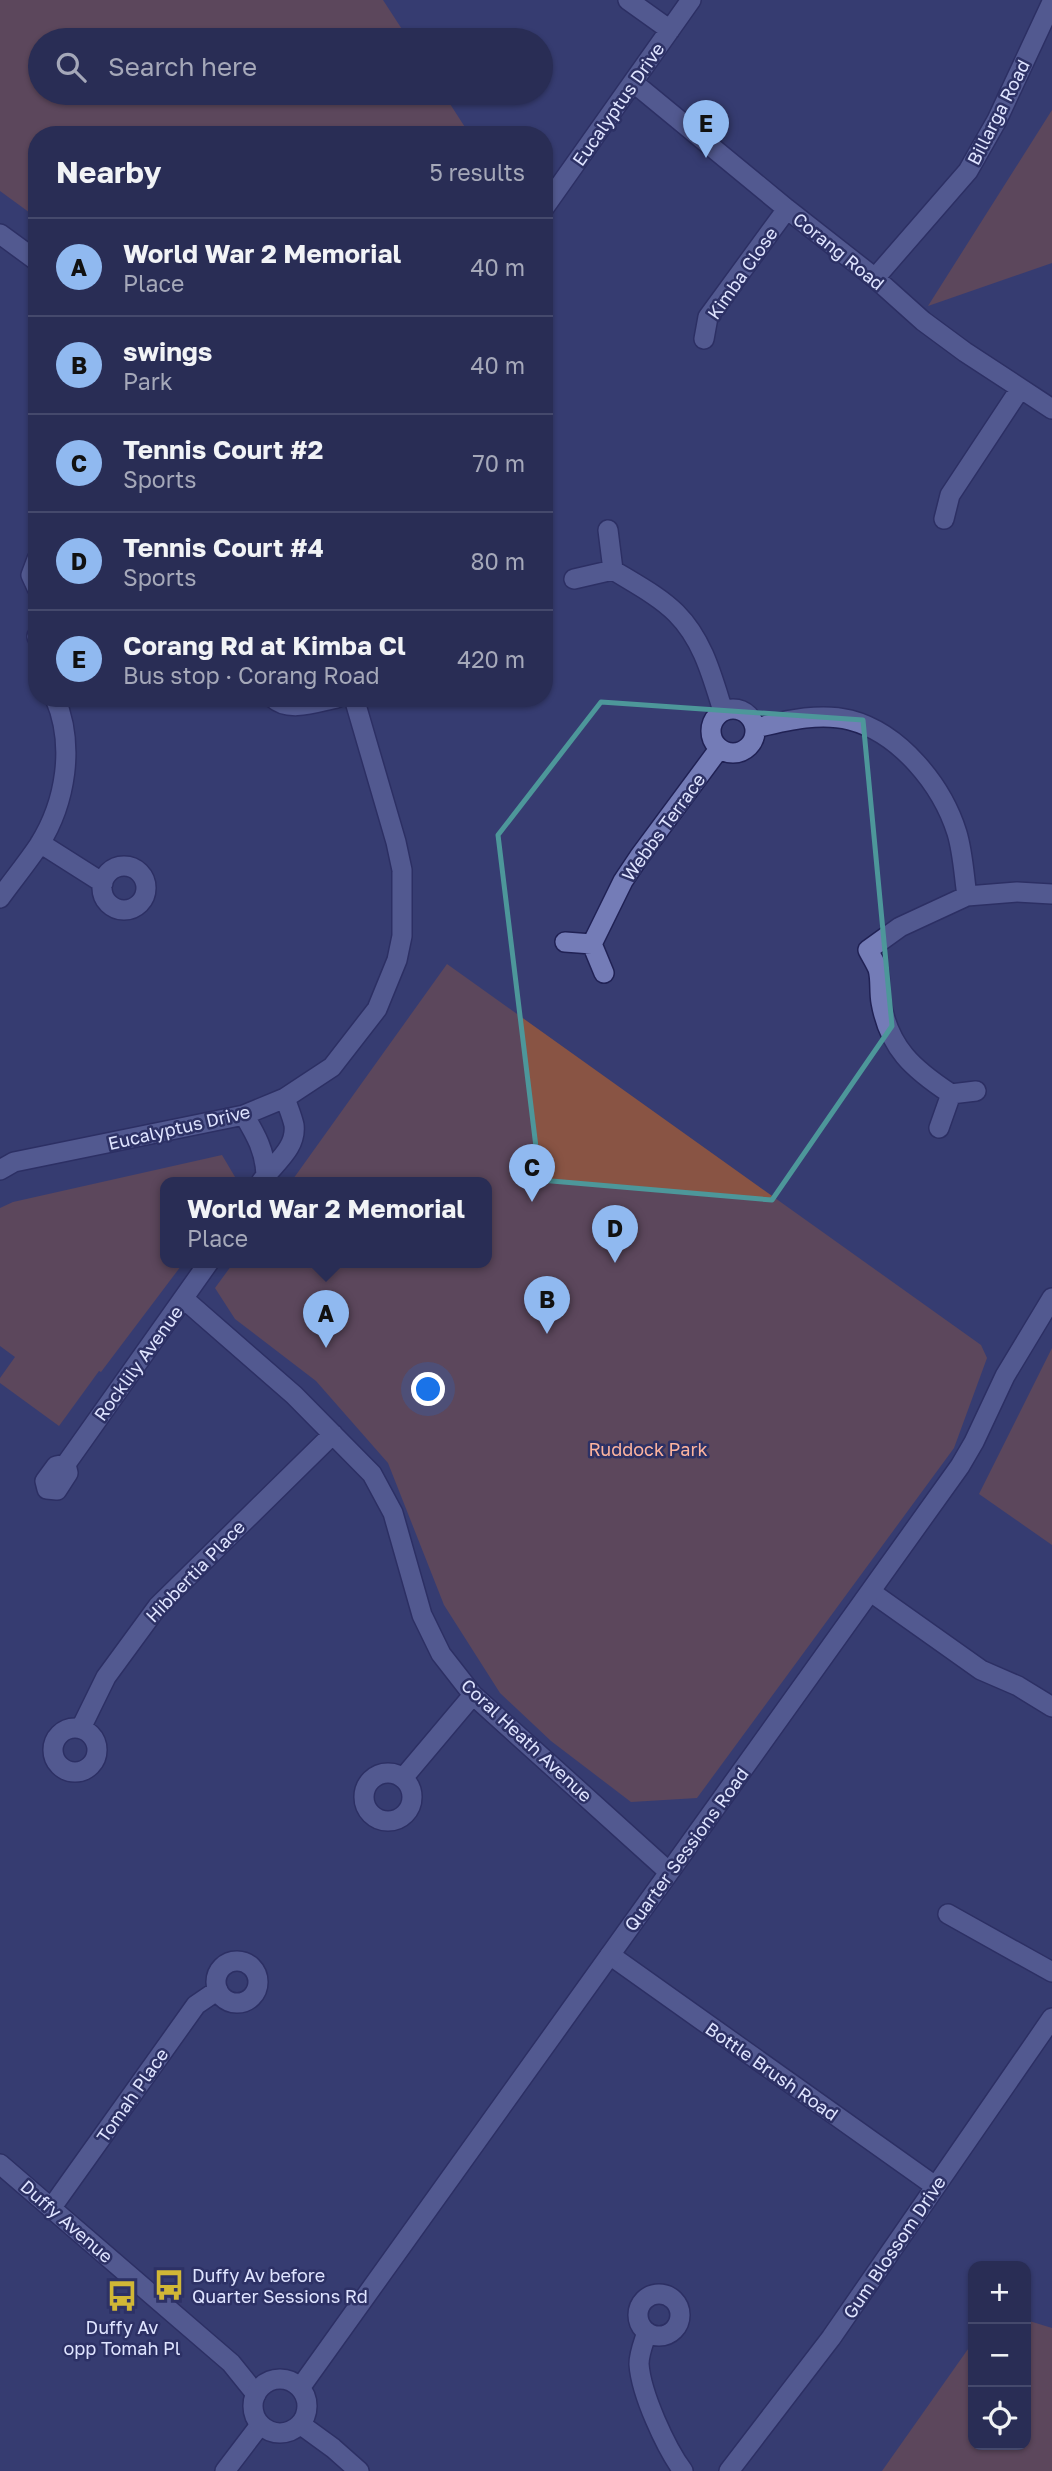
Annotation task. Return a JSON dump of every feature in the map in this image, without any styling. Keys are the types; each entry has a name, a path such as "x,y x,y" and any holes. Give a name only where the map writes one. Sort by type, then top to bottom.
{"street":[{"path":"628,0 670,30"},
{"name":"Eucalyptus Drive","path":"553,196 691,0"},
{"name":"Billarga Road","path":"875,278 968,171 997,120 1052,2"},
{"name":"Corang Road","path":"634,83 875,278 923,321 1052,409"},
{"name":"Kimba Close","path":"704,339 708,317 787,209"},
{"path":"0,234 28,254"},
{"path":"944,519 950,495 1020,389"},
{"path":"608,530 613,570"},
{"path":"574,579 613,570 675,611 687,625 704,655 723,711"},
{"path":"0,898 40,843 60,795 67,760 65,730 58,707"},
{"name":"Eucalyptus Drive","path":"0,1170 14,1163 244,1115 285,1098 332,1067 377,1009 397,960 402,936 402,870 358,707"},
{"path":"740,710 747,714 755,728 752,740 744,750 732,753 719,749 711,736 713,722 723,711 740,710"},
{"path":"755,728 794,719 822,717 851,720 883,734 913,758 937,790 957,833 967,896"},
{"name":"Webbs Terrace","path":"592,944 628,873 719,749"},
{"path":"40,843 103,883"},
{"path":"975,1091 950,1094 905,1059 888,1028 881,1001 878,971 868,950 900,927 967,896 1017,892 1052,894"},
{"path":"565,942 592,944 604,973"},
{"path":"939,1128 950,1094"},
{"path":"264,1177 288,1151 294,1136 294,1126 285,1098"},
{"path":"244,1115 265,1157 263,1177"},
{"name":"Rocklily Avenue","path":"66,1464 205,1268"},
{"name":"Quarter Sessions Road","path":"300,2388 960,1466 1005,1376 1052,1298"},
{"name":"Coral Heath Avenue","path":"184,1299 294,1395 372,1474 393,1513 422,1615 441,1654 473,1695 669,1872"},
{"name":"Hibbertia Place","path":"81,1728 106,1677 158,1605 333,1434"},
{"path":"871,1592 981,1670 1018,1686 1052,1707"},
{"path":"403,1778 473,1695"},
{"path":"948,1914 1052,1972"},
{"name":"Bottle Brush Road","path":"610,1955 935,2186"},
{"name":"Tomah Place","path":"52,2207 196,2005 218,1990"},
{"name":"Gum Blossom Drive","path":"729,2471 831,2338 1052,2018"},
{"name":"Duffy Avenue","path":"0,2164 231,2363 256,2394"},
{"path":"647,2332 639,2364 645,2388 662,2436 683,2471"},
{"path":"277,2379 285,2379 300,2388 307,2402 305,2418 285,2433 276,2433 260,2425 253,2410 256,2394 261,2387 277,2379"},
{"path":"300,2424 359,2471"},
{"path":"225,2471 260,2425"}],"highlighted area":[{"path":"601,702 863,720 892,1026 772,1200 540,1180 498,835"}],"green space":[{"path":"0,0 383,0 401,28 28,28 28,105 451,105 464,126 28,126 28,211 0,191"},
{"path":"1052,110 1052,263 928,306"},
{"name":"Ruddock Park","path":"447,964 981,1345 987,1358 954,1448 697,1798 631,1802 551,1741 500,1693 444,1605 388,1463 316,1381 235,1319 215,1288 230,1268 492,1268 492,1177 295,1177"},
{"path":"222,1155 235,1177 160,1177 160,1268 179,1268 59,1426 0,1383 0,1378 15,1357 0,1346 0,1208 13,1202"},
{"path":"1052,1348 1052,1545 979,1494"},
{"path":"1031,2322 1052,2328 1052,2471 882,2471 968,2349 968,2450 1031,2450"}],"place":[{"name":"Corang Rd at Kimba Cl","path":"706,158"},
{"name":"Tennis Court #2","path":"532,1202"},
{"name":"Tennis Court #4","path":"615,1263"},
{"name":"swings","path":"547,1334"},
{"name":"World War 2 Memorial","path":"326,1348"},
{"name":"Duffy Av before Quarter Sessions Rd","path":"169,2285"},
{"name":"Duffy Av opp Tomah Pl","path":"122,2296"}]}
